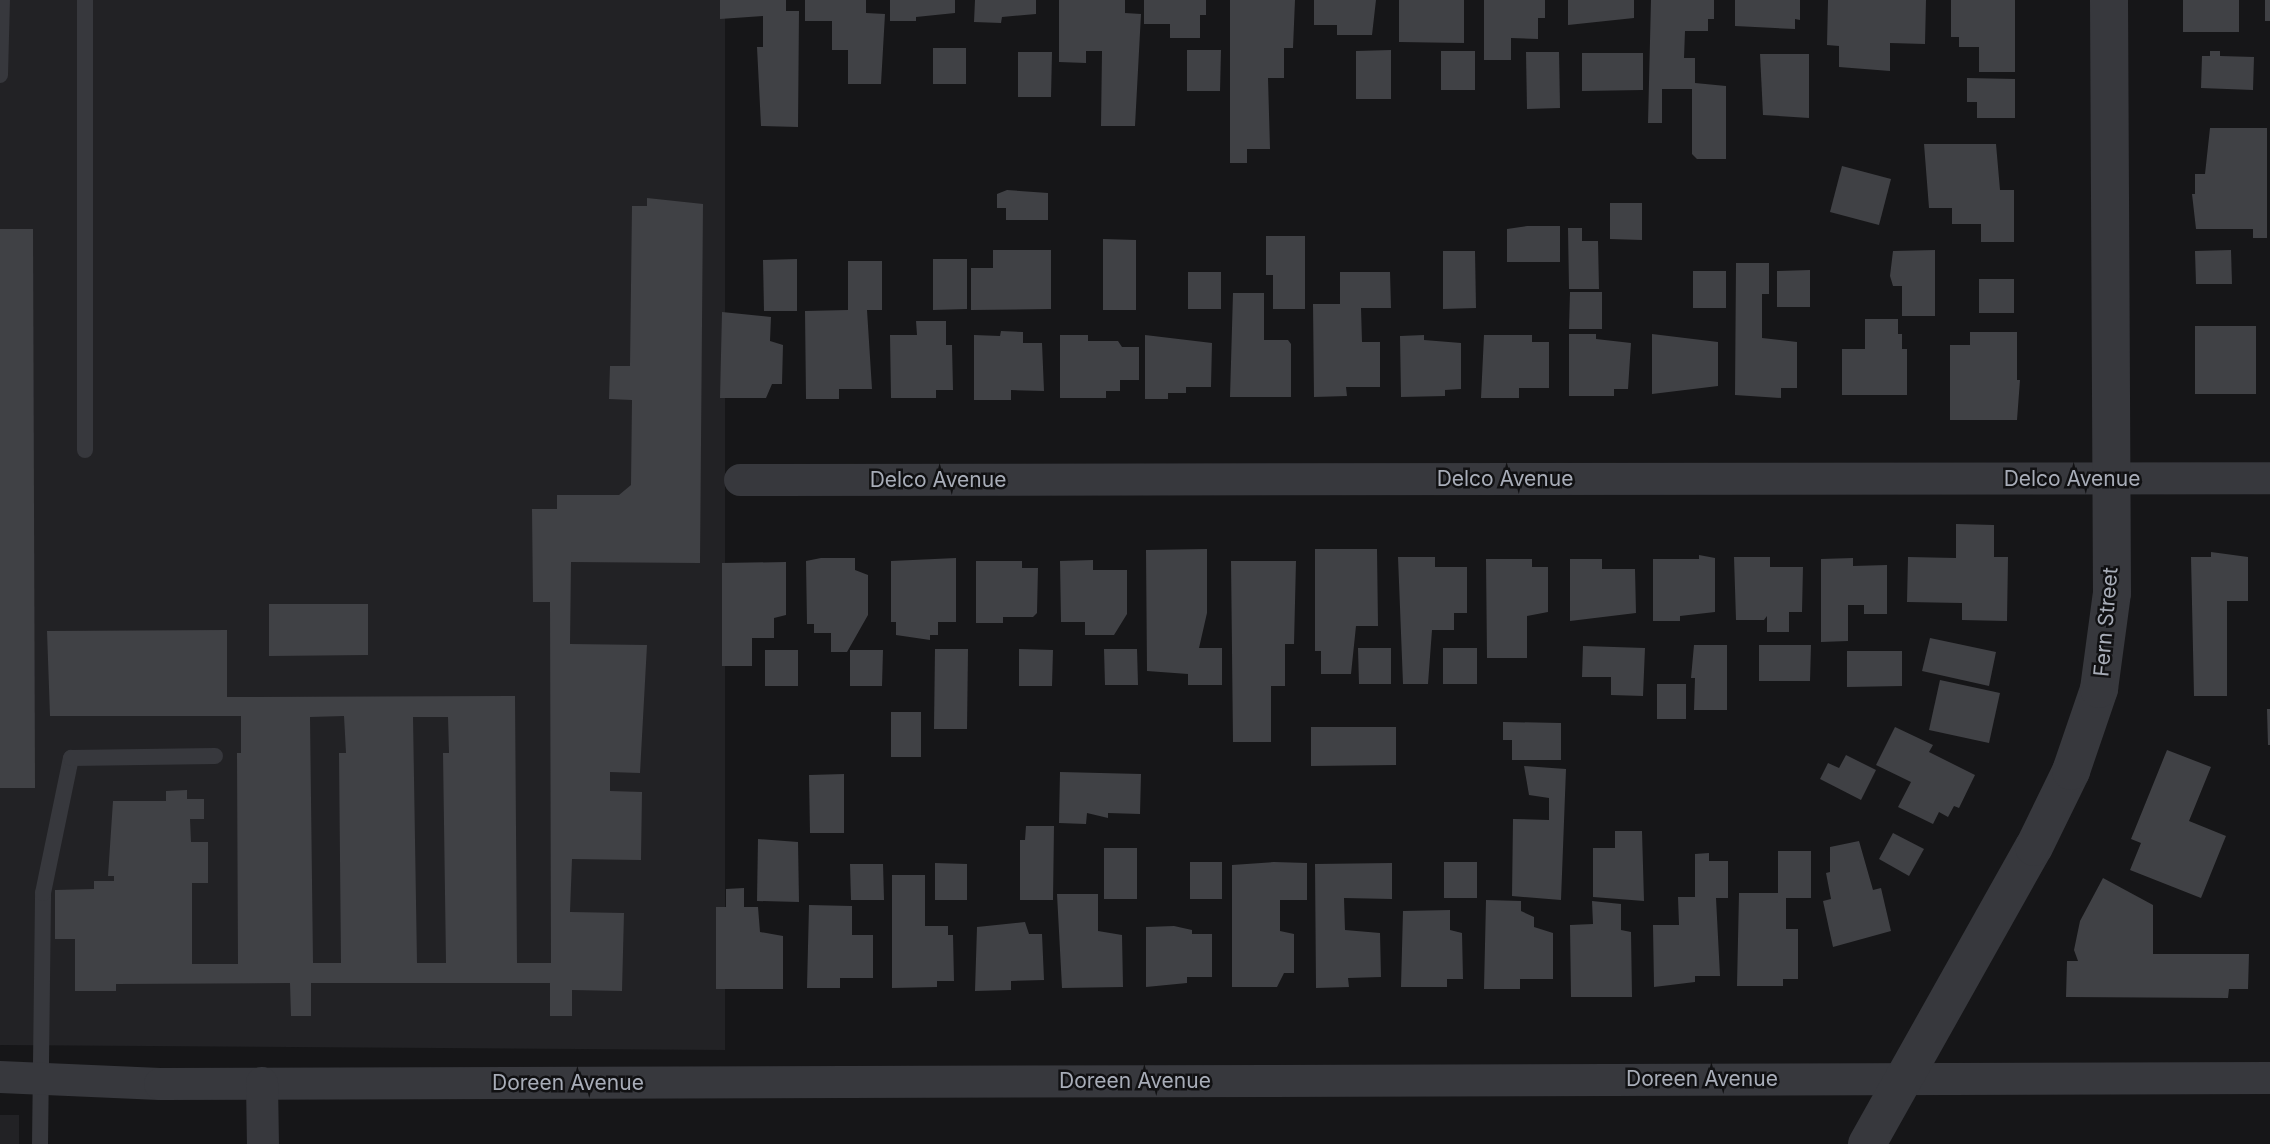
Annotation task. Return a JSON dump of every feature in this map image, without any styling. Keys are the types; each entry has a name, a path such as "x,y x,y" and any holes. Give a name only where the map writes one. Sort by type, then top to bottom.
{"street":[{"name":"Fern Street","path":"1867,1144 1900,1078 2034,847 2071,771 2099,689 2112,593 2109,0"},
{"name":"Delco Avenue","path":"740,480 2270,478"},
{"name":"Doreen Avenue","path":"0,1077 262,1083 2270,1078"},
{"path":"262,1083 263,1144"}],"lane":[{"path":"0,75 2,0"},
{"path":"85,0 85,450"},
{"path":"40,1144 43,893 71,758 215,756"}],"shaded area":[{"path":"0,0 725,0 725,1050 0,1045"},
{"path":"0,1115 19,1115 19,1144 0,1144"}],"building":[{"path":"720,0 786,0 786,11 799,11 798,127 761,126 757,47 763,47 763,16 720,19"},
{"path":"805,0 866,0 866,13 885,14 881,84 848,84 848,50 832,50 832,21 805,21"},
{"path":"890,0 955,0 955,13 916,17 916,21 890,21"},
{"path":"975,0 1036,0 1036,14 1002,17 1001,23 974,22"},
{"path":"1059,0 1125,0 1125,13 1141,14 1135,126 1101,126 1102,51 1086,51 1086,63 1059,62"},
{"path":"1144,0 1206,0 1206,15 1200,15 1200,38 1170,38 1170,24 1144,24"},
{"path":"1230,0 1295,0 1293,48 1284,48 1284,78 1268,78 1270,149 1247,149 1247,163 1230,163"},
{"path":"1314,0 1376,0 1372,35 1337,35 1337,25 1314,25"},
{"path":"1399,0 1464,0 1464,43 1399,42"},
{"path":"1484,0 1545,0 1545,18 1538,18 1538,39 1511,38 1511,60 1484,60"},
{"path":"1568,0 1634,0 1634,18 1568,25"},
{"path":"1651,0 1714,0 1714,19 1708,19 1708,31 1685,31 1684,58 1695,58 1695,83 1726,86 1726,159 1697,159 1692,154 1692,89 1662,89 1662,123 1648,123"},
{"path":"1735,0 1800,0 1800,20 1795,19 1795,29 1735,26"},
{"path":"1828,0 1926,0 1925,44 1890,43 1890,71 1839,67 1839,46 1827,45"},
{"path":"1951,0 2015,0 2015,72 1979,72 1979,47 1959,47 1959,37 1951,37"},
{"path":"2183,0 2239,0 2239,32 2183,32"},
{"path":"2265,0 2270,0 2270,21 2265,21"},
{"path":"933,48 966,48 966,84 933,84"},
{"path":"1187,50 1221,50 1220,91 1187,91"},
{"path":"1391,50 1391,99 1356,99 1356,51"},
{"path":"1441,51 1475,51 1475,90 1441,90"},
{"path":"2210,51 2220,51 2220,56 2254,57 2253,90 2201,88 2202,56 2210,56"},
{"path":"1018,52 1052,52 1051,97 1018,97"},
{"path":"1526,52 1559,52 1560,108 1527,109"},
{"path":"1582,53 1643,53 1643,90 1582,91"},
{"path":"1760,54 1809,54 1809,118 1763,115"},
{"path":"1967,78 2015,79 2015,118 1977,118 1977,102 1967,102"},
{"path":"2210,128 2267,128 2267,238 2253,238 2253,229 2196,229 2192,194 2195,194 2195,174 2205,174"},
{"path":"1924,144 1996,144 2000,190 2014,190 2014,242 1981,242 1981,224 1952,224 1952,208 1929,208"},
{"path":"1842,166 1891,179 1879,225 1830,212"},
{"path":"1007,190 1048,193 1048,220 1006,220 1006,208 997,208 997,194"},
{"path":"647,198 703,204 700,563 571,562 570,644 647,645 640,773 610,772 610,791 642,792 641,860 572,859 570,912 624,913 622,991 572,990 572,1016 550,1016 550,983 311,983 311,1016 291,1016 290,983 116,984 116,991 75,991 75,939 55,939 55,890 94,889 94,881 114,881 114,876 108,876 113,801 166,801 166,791 187,790 187,799 204,799 204,819 190,819 191,842 208,842 208,883 192,883 192,964 238,964 237,753 241,753 241,716 50,716 47,631 227,630 227,697 515,696 517,963 551,963 550,602 533,602 532,509 557,509 557,495 619,495 631,485 632,400 609,399 610,366 630,366 632,206 647,206","holes":["344,716 346,753 339,753 341,963 313,963 310,717","413,717 448,717 449,753 443,753 446,963 417,963"]},
{"path":"1610,203 1642,203 1642,240 1610,239"},
{"path":"1560,226 1560,262 1507,262 1507,229"},
{"path":"1568,228 1582,228 1582,241 1598,241 1599,289 1569,289"},
{"path":"0,229 33,229 35,788 0,788"},
{"path":"1266,236 1305,236 1305,309 1273,309 1273,275 1266,275"},
{"path":"1103,239 1136,240 1136,310 1103,310"},
{"path":"993,250 1051,250 1051,309 971,310 971,268 993,268"},
{"path":"1935,250 1935,316 1902,316 1902,286 1893,286 1890,276 1893,251"},
{"path":"2231,250 2232,284 2196,284 2195,251"},
{"path":"1443,251 1475,251 1476,308 1443,309"},
{"path":"797,259 797,311 764,311 763,260"},
{"path":"933,259 967,259 967,309 933,310"},
{"path":"848,261 882,261 882,310 867,310 872,389 839,389 839,399 806,399 805,311 848,310"},
{"path":"1736,263 1769,263 1769,294 1762,294 1762,338 1797,342 1797,388 1781,388 1781,398 1735,395"},
{"path":"1810,270 1810,307 1777,307 1777,271"},
{"path":"1693,271 1726,271 1726,308 1693,308"},
{"path":"1188,272 1221,272 1221,309 1188,309"},
{"path":"1340,272 1390,272 1391,308 1361,308 1362,342 1380,342 1380,387 1346,387 1347,396 1314,397 1313,304 1340,304"},
{"path":"1979,279 2014,279 2014,313 1979,313"},
{"path":"1570,292 1602,292 1602,329 1569,329"},
{"path":"1233,293 1264,293 1264,340 1288,340 1291,344 1291,397 1230,397"},
{"path":"722,312 771,317 770,341 783,345 782,384 772,384 766,398 720,398"},
{"path":"1865,319 1898,319 1902,349 1907,349 1907,395 1842,395 1842,349 1865,349"},
{"path":"916,321 946,321 946,345 952,345 953,390 936,390 936,398 891,398 890,335 917,335"},
{"path":"2195,326 2256,326 2256,394 2195,394"},
{"path":"1001,331 1023,332 1023,343 1042,343 1044,391 1011,390 1011,400 974,400 974,335 1000,336"},
{"path":"1970,332 2017,332 2017,380 2020,380 2017,420 1950,420 1950,345 1970,345"},
{"path":"1569,334 1596,334 1596,339 1631,343 1628,389 1614,389 1614,396 1569,396"},
{"path":"1652,334 1718,342 1718,386 1652,394"},
{"path":"1060,335 1088,335 1088,341 1118,341 1122,347 1139,347 1139,380 1120,380 1120,391 1106,391 1106,398 1060,398"},
{"path":"1145,335 1212,343 1211,387 1186,387 1186,393 1168,393 1168,399 1145,399"},
{"path":"1424,335 1424,340 1461,343 1461,389 1445,390 1445,396 1401,397 1400,336"},
{"path":"1484,335 1532,335 1532,342 1549,342 1549,388 1519,388 1519,398 1481,398"},
{"path":"1956,524 1994,525 1994,557 2008,557 2007,621 1962,620 1962,603 1907,602 1908,557 1956,558"},
{"path":"1207,549 1207,613 1199,648 1222,648 1222,685 1188,685 1188,674 1147,671 1146,550"},
{"path":"1315,549 1377,549 1378,626 1356,626 1351,674 1321,674 1321,651 1315,651"},
{"path":"2211,552 2248,557 2248,601 2227,601 2227,696 2194,696 2191,557 2211,557"},
{"path":"1699,555 1715,558 1715,612 1680,616 1680,621 1653,621 1653,559 1699,559"},
{"path":"1398,557 1435,557 1435,567 1467,567 1467,613 1454,613 1454,630 1432,630 1428,684 1403,684"},
{"path":"1734,557 1770,557 1770,567 1803,567 1802,612 1789,612 1789,632 1767,632 1767,616 1764,620 1736,620"},
{"path":"855,558 855,570 868,575 868,615 847,652 831,652 831,633 814,633 814,624 807,624 806,561"},
{"path":"956,558 956,622 938,622 938,635 930,635 930,640 896,635 896,622 891,622 891,561"},
{"path":"1853,558 1853,566 1887,565 1887,614 1864,614 1864,605 1848,605 1848,641 1821,642 1821,559"},
{"path":"1486,559 1532,559 1532,567 1548,567 1548,612 1527,616 1527,658 1487,658"},
{"path":"1570,559 1602,559 1602,569 1635,569 1636,613 1570,621"},
{"path":"1093,560 1093,570 1127,570 1127,614 1114,635 1085,635 1085,622 1061,622 1060,561"},
{"path":"976,561 1022,561 1022,568 1038,568 1037,613 1033,617 1003,617 1003,623 976,623"},
{"path":"1231,561 1296,561 1294,644 1285,644 1285,686 1271,686 1271,742 1233,742"},
{"path":"786,562 786,615 774,618 774,638 752,638 752,666 722,666 722,563"},
{"path":"269,604 368,604 368,655 269,656"},
{"path":"1930,638 1996,652 1989,686 1922,671"},
{"path":"1694,645 1727,645 1727,710 1694,710 1695,678 1691,678"},
{"path":"1759,645 1811,645 1810,681 1759,681"},
{"path":"1583,646 1645,648 1643,696 1611,695 1611,677 1582,677"},
{"path":"1358,648 1391,648 1391,684 1359,684"},
{"path":"1443,648 1477,648 1477,684 1443,684"},
{"path":"935,649 968,649 967,729 934,729"},
{"path":"1019,649 1053,650 1052,686 1019,686"},
{"path":"1104,649 1137,649 1138,685 1105,685"},
{"path":"765,650 798,650 798,686 765,686"},
{"path":"850,650 883,650 882,686 850,686"},
{"path":"1847,651 1902,651 1902,686 1847,687"},
{"path":"1940,680 2000,693 1989,743 1929,730"},
{"path":"1657,684 1686,684 1686,719 1657,719"},
{"path":"2267,709 2270,709 2270,745 2268,745"},
{"path":"891,712 921,712 921,757 891,757"},
{"path":"1503,722 1561,723 1561,760 1512,760 1512,740 1503,740"},
{"path":"1311,727 1396,727 1396,765 1311,766"},
{"path":"1895,727 1933,745 1929,752 1975,775 1959,808 1954,806 1948,817 1939,812 1933,824 1898,807 1911,782 1876,765"},
{"path":"2167,750 2211,767 2189,821 2226,836 2201,898 2130,870 2141,843 2131,839"},
{"path":"1846,755 1876,770 1861,800 1820,779 1828,763 1839,768"},
{"path":"1524,766 1566,769 1561,900 1512,896 1513,819 1549,820 1549,798 1529,795"},
{"path":"1060,772 1141,774 1140,814 1108,813 1108,818 1087,813 1086,824 1059,823"},
{"path":"844,774 844,833 810,833 809,775"},
{"path":"1026,826 1054,826 1053,900 1020,900 1020,840 1025,840"},
{"path":"1615,831 1642,831 1644,901 1593,897 1593,848 1615,848"},
{"path":"1893,833 1924,849 1909,876 1879,859"},
{"path":"758,839 798,842 799,902 757,901"},
{"path":"1859,841 1873,890 1881,888 1891,931 1833,947 1823,901 1831,899 1826,873 1830,872 1830,847"},
{"path":"1104,848 1137,848 1137,899 1104,899"},
{"path":"1778,851 1811,851 1811,898 1786,898 1786,929 1798,929 1798,979 1783,979 1783,986 1737,986 1739,893 1778,893"},
{"path":"1709,853 1709,861 1728,861 1728,898 1716,898 1720,976 1695,976 1695,982 1654,987 1653,925 1679,925 1678,897 1695,897 1695,854"},
{"path":"1190,862 1222,862 1222,899 1190,899"},
{"path":"1444,862 1477,862 1477,898 1444,898"},
{"path":"935,863 967,864 967,900 935,900"},
{"path":"1307,863 1307,900 1280,900 1280,931 1294,934 1294,973 1284,973 1277,987 1232,987 1232,865"},
{"path":"1392,863 1392,899 1344,898 1345,930 1380,933 1381,977 1348,978 1349,987 1316,988 1315,864"},
{"path":"850,864 883,864 884,900 851,900"},
{"path":"892,875 925,875 925,926 948,926 948,935 953,935 954,981 937,981 937,987 892,988"},
{"path":"2103,878 2153,905 2153,954 2249,954 2248,989 2229,989 2228,998 2066,997 2067,961 2078,961 2074,950 2080,921"},
{"path":"744,888 744,907 758,907 760,932 783,936 783,989 716,989 716,907 726,907 726,889"},
{"path":"1057,894 1098,894 1098,931 1122,935 1123,987 1062,988"},
{"path":"1486,900 1521,901 1521,911 1534,917 1534,927 1553,933 1553,979 1520,979 1520,989 1484,989"},
{"path":"1592,901 1621,904 1621,930 1631,932 1632,997 1571,997 1570,925 1593,924"},
{"path":"809,905 852,906 852,935 873,935 873,978 840,978 840,988 807,988"},
{"path":"1450,910 1450,930 1462,933 1463,979 1447,979 1447,987 1401,987 1403,911"},
{"path":"1025,922 1029,934 1042,934 1044,980 1011,981 1011,990 975,991 977,927"},
{"path":"1174,926 1192,930 1192,934 1212,934 1212,977 1187,977 1187,983 1146,987 1146,927"}]}
